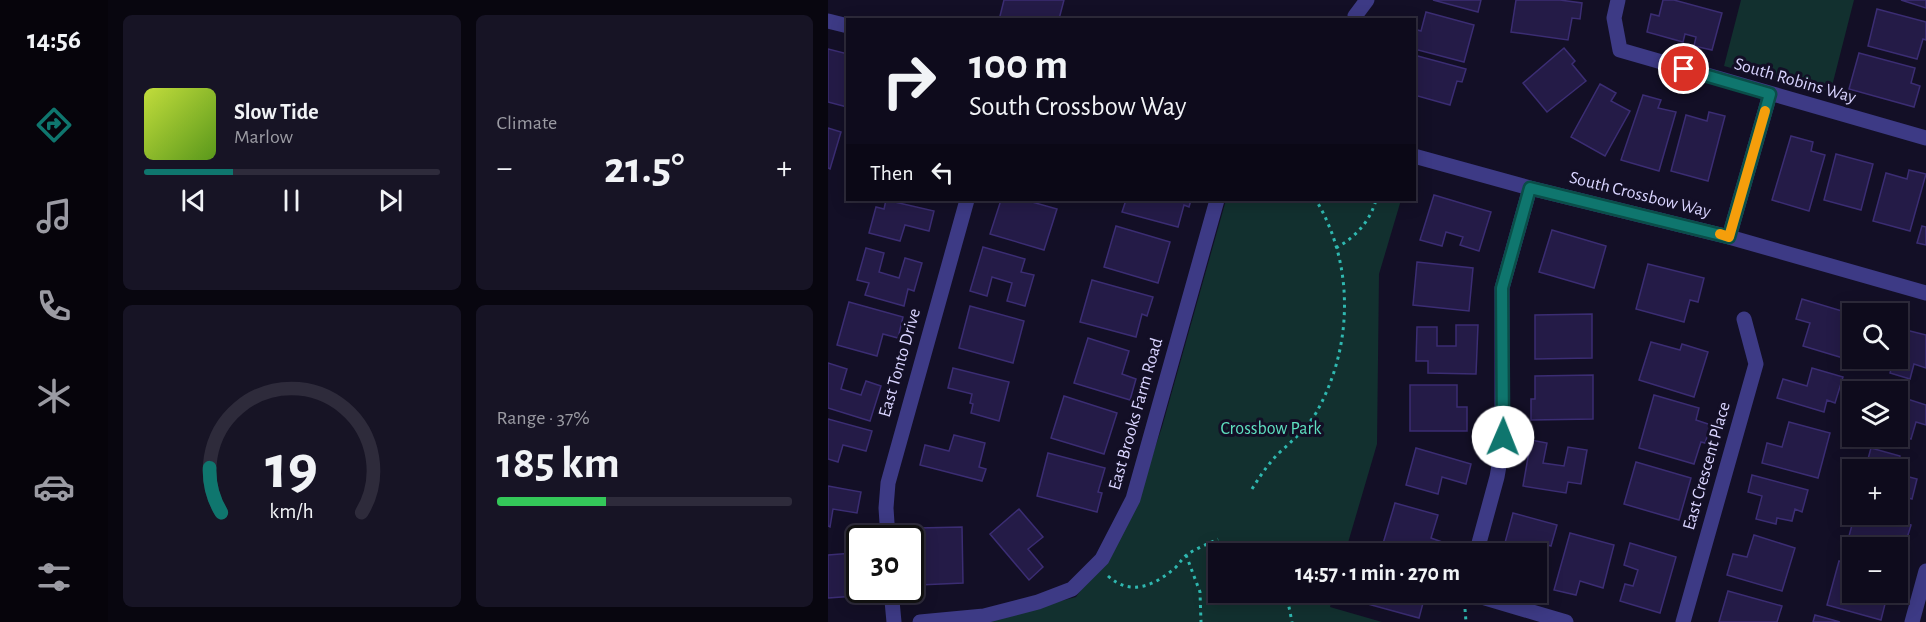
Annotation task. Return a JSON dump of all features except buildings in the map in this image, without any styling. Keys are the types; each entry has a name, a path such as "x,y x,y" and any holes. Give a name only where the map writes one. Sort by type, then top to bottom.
{"street":[{"path":"1355,16 1367,0"},
{"name":"South Robins Way","path":"1618,0 1614,18 1620,50 1926,138"},
{"path":"828,21 846,26"},
{"path":"1729,237 1770,94"},
{"name":"South Crossbow Way","path":"1416,157 1530,188 1729,237 1926,293"},
{"path":"1479,543 1502,449 1502,288 1530,188"},
{"name":"East Tonto Drive","path":"887,525 886,508 890,473 967,201"},
{"name":"East Brooks Farm Road","path":"920,622 984,616 1038,602 1072,590 1102,559 1133,499 1218,201"},
{"name":"East Crescent Place","path":"1683,622 1755,364 1744,319"},
{"path":"1912,622 1926,571"},
{"path":"892,603 894,622"},
{"path":"1500,603 1566,622"}],"path":[{"path":"1252,489 1261,473 1278,454 1298,438 1316,413 1340,357 1345,290 1336,248 1316,201"},
{"path":"1336,248 1352,239 1374,208 1376,201"},
{"path":"1096,565 1117,584 1134,588 1156,582 1177,566 1186,555 1218,539"},
{"path":"1186,555 1200,592 1201,622"},
{"path":"1289,603 1293,622"}],"green space":[{"path":"1741,0 1854,0 1831,90 1815,91 1724,66"},
{"name":"Crossbow Park","path":"1226,201 1401,201 1379,274 1377,444 1348,543 1208,543 1208,603 1331,603 1330,607 1382,622 980,622 1076,597 1132,515 1162,427"}],"slow traffic":[{"path":"1720,234 1729,237 1765,111"}],"route":[{"path":"1503,437 1502,288 1530,188 1729,237 1770,94 1684,69"}]}
